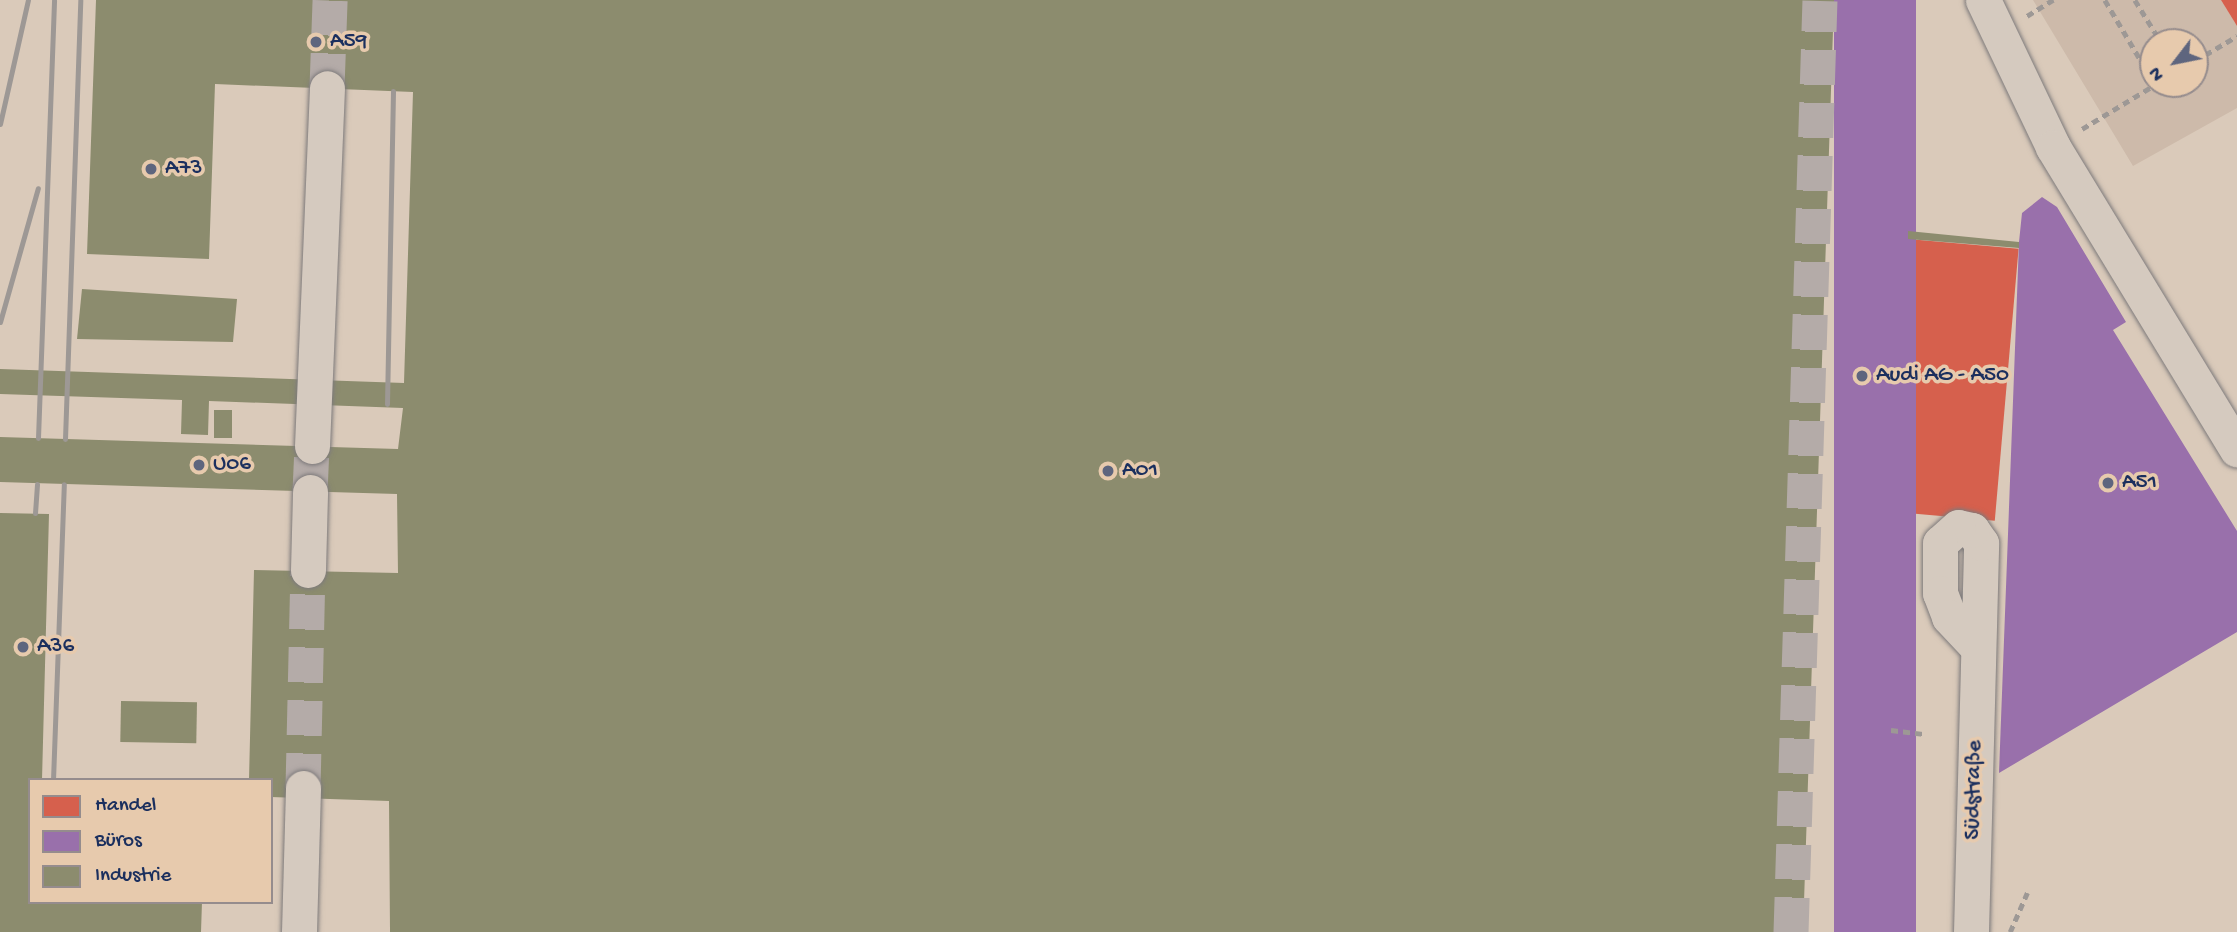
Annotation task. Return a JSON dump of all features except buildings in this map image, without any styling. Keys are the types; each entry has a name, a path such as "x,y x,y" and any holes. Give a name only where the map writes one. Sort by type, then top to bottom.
{"lane":[{"path":"1983,0 2053,147 2237,450"},
{"path":"312,446 327,88"},
{"path":"308,570 310,492"},
{"name":"Südstraße","path":"1971,932 1979,648"},
{"path":"299,932 303,788"}],"path":[{"path":"2038,9 2053,0"},
{"path":"2105,0 2139,56"},
{"path":"2135,0 2152,28"},
{"path":"2209,53 2237,36"},
{"path":"2102,116 2139,93"},
{"path":"1891,730 1925,734"},
{"path":"2010,932 2027,893"}],"shaded area":[{"path":"2033,0 2221,0 2237,26 2237,108 2133,166"}],"tunnel":[{"path":"327,88 330,0"},
{"path":"1791,932 1820,0"},
{"path":"310,492 312,446"},
{"path":"303,788 308,570"}],"railway":[{"path":"0,124 28,0"},
{"path":"38,438 54,0"},
{"path":"65,439 80,0"},
{"path":"387,404 393,91"},
{"path":"0,322 38,188"},
{"path":"35,513 37,484"},
{"path":"53,778 64,484"}],"place":[{"name":"A59","path":"316,42"},
{"name":"A73","path":"151,169"},
{"name":"Audi AG - A50","path":"1862,376"},
{"name":"U06","path":"199,465"},
{"name":"A01","path":"1108,471"},
{"name":"A51","path":"2108,483"},
{"name":"A36","path":"23,647"}]}
